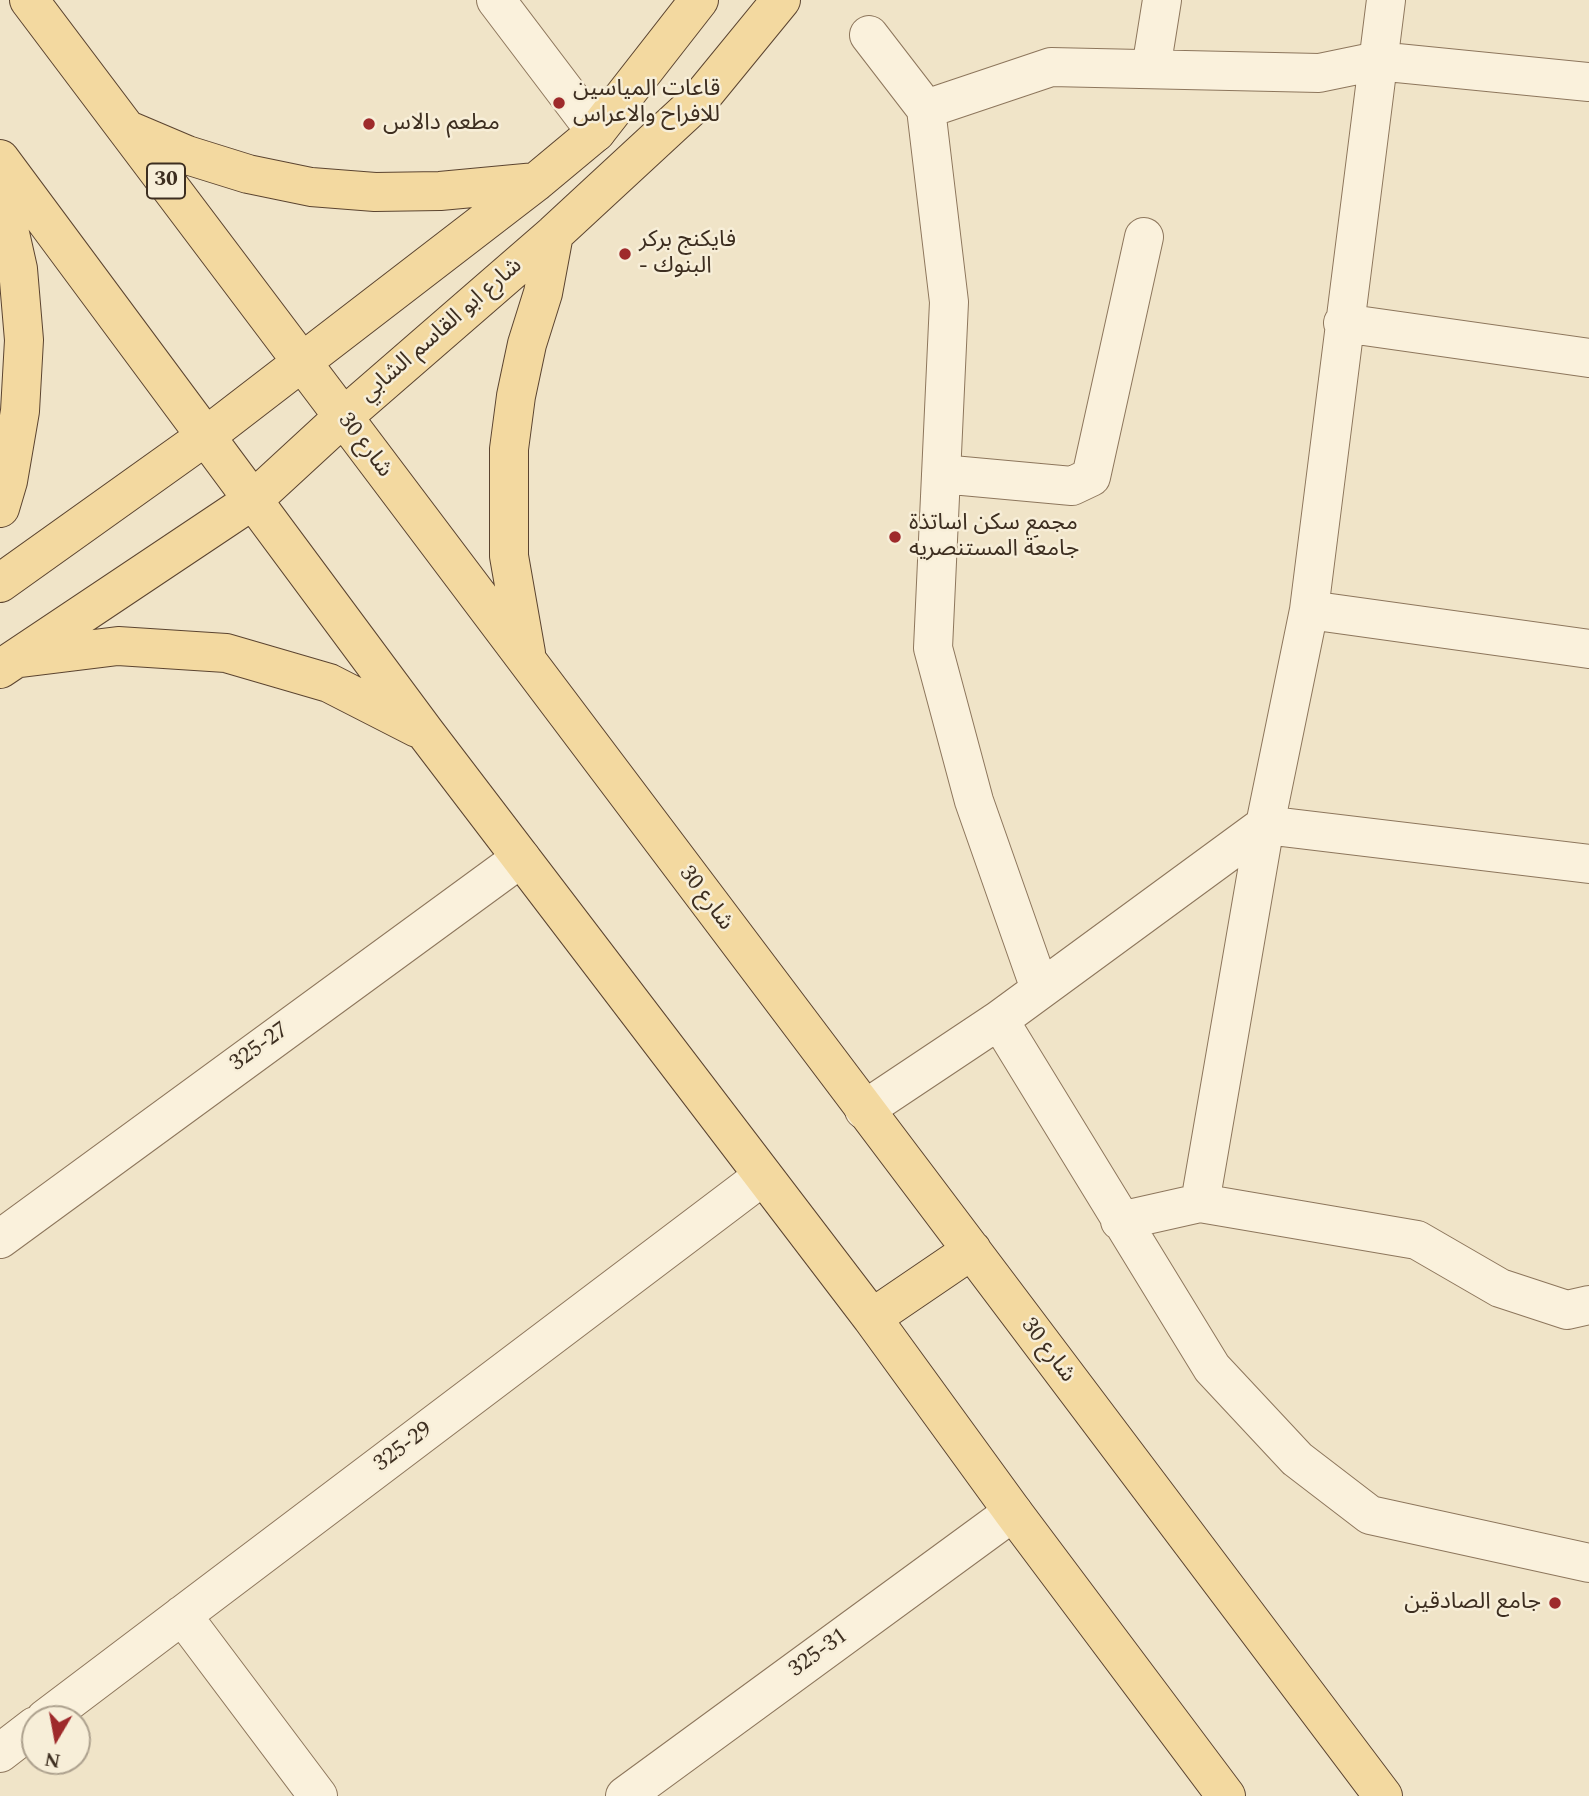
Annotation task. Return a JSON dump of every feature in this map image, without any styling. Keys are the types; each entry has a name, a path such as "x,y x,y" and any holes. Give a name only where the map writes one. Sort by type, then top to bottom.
{"main road":[{"name":"شارع 30","path":"29,0 1383,1796"},
{"path":"0,583 206,436 536,182 596,132 699,0"},
{"name":"شارع ابو القاسم الشابي","path":"6,664 253,500 342,418 554,234 701,99 781,0"},
{"path":"128,130 211,163 311,187 375,192 440,191 536,182"},
{"path":"0,159 425,733 872,1318 1013,1512 1226,1796"},
{"path":"0,189 18,269 24,340 20,411 8,481 0,508"},
{"path":"527,662 509,556 509,449 516,396 527,344 543,293 554,234"},
{"path":"6,664 118,646 226,653 330,683 425,733"},
{"path":"872,1318 972,1250"}],"street":[{"path":"496,0 596,132"},
{"path":"1151,69 1162,0"},
{"path":"1199,1203 1265,825 1309,610 1343,323 1386,0"},
{"path":"869,35 926,109 949,302 933,648 974,801 1040,989"},
{"path":"926,109 1051,67 1319,73 1377,61 1589,82"},
{"path":"941,474 1072,486 1091,477 1144,237"},
{"path":"1343,323 1589,358"},
{"path":"1309,610 1589,649"},
{"path":"864,1110 999,1020 1265,825 1589,864"},
{"name":"325-27","path":"0,1239 521,858"},
{"path":"999,1020 1212,1368 1297,1460 1370,1515 1589,1563"},
{"name":"325-29","path":"63,1705 763,1176"},
{"path":"1120,1221 1199,1203 1417,1240 1500,1288 1567,1310 1589,1305"},
{"name":"325-31","path":"625,1796 1013,1512"},
{"path":"182,1615 318,1796"},
{"path":"0,1753 21,1737"}],"place":[{"name":"قاعات المياسين للافراح والاعراس","path":"559,103"},
{"name":"مطعم دالاس","path":"369,124"},
{"name":"فايكنج بركر - البنوك","path":"625,254"},
{"name":"مجمع سكن اساتذة جامعة المستنصريه","path":"895,537"},
{"name":"جامع الصادقين","path":"1555,1603"}]}
